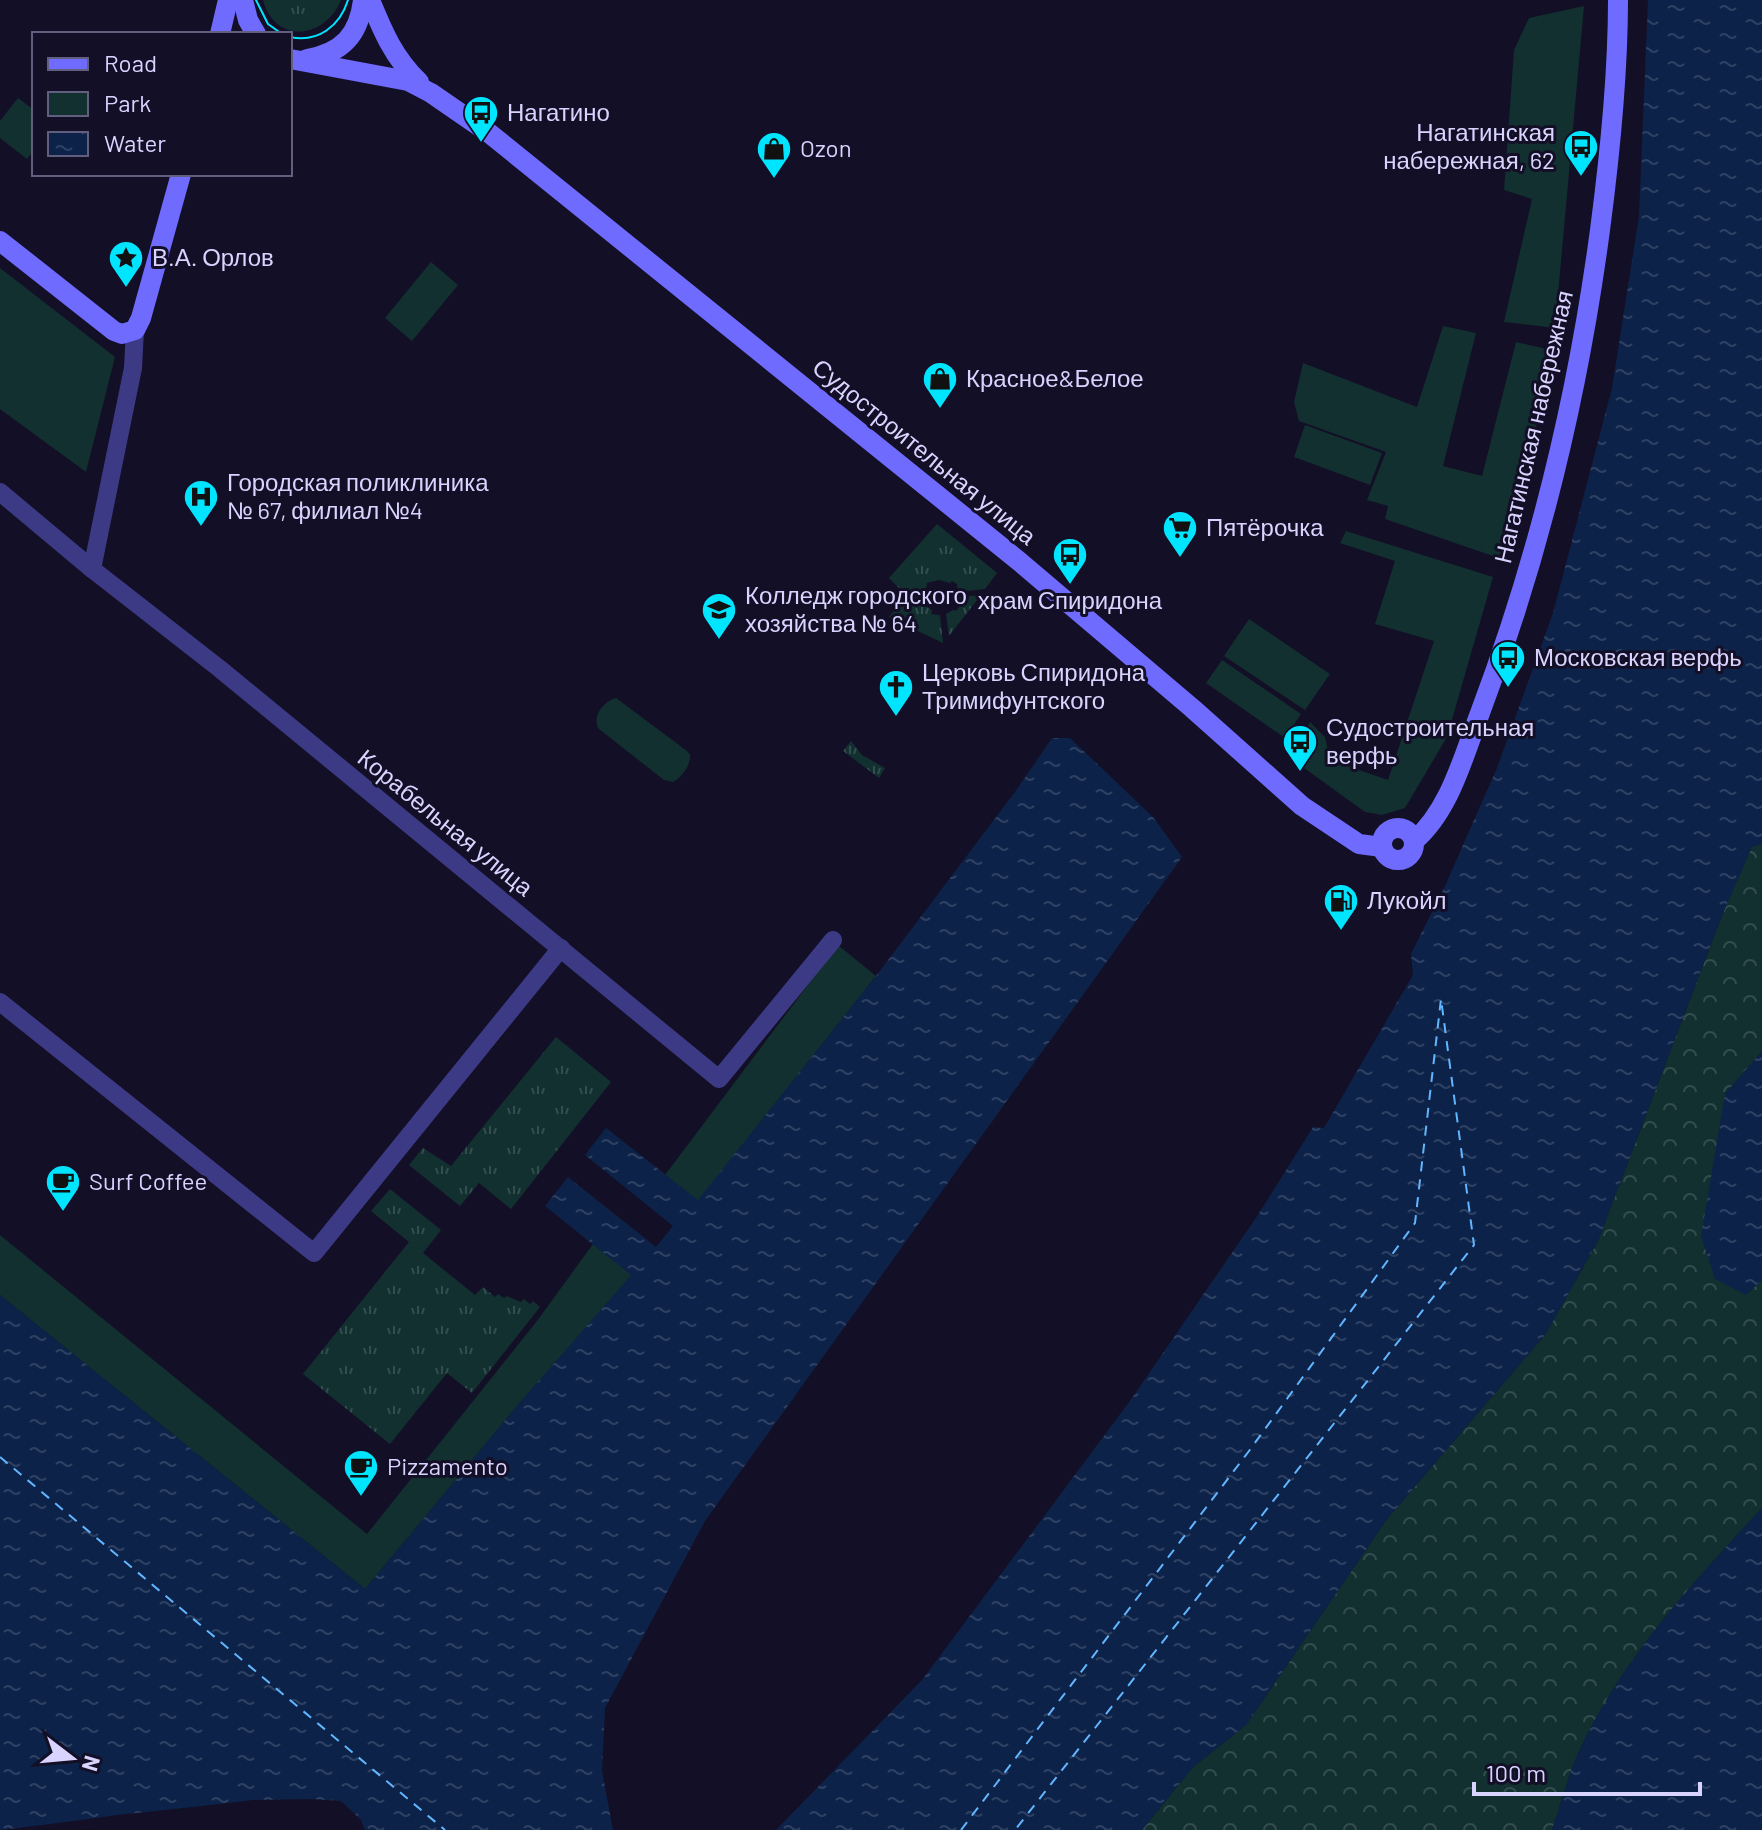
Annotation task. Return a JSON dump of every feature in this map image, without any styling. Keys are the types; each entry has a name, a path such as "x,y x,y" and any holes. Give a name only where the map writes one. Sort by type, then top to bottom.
{"street":[{"path":"220,32 228,0"},
{"path":"243,0 255,32"},
{"path":"296,59 324,56 339,48 353,33 361,18 363,0"},
{"path":"370,0 390,49 402,66 431,93"},
{"name":"Нагатинская набережная","path":"1414,841 1427,830 1439,811 1481,709 1521,596 1554,474 1589,310 1606,183 1615,85 1618,0"},
{"path":"296,59 408,81 431,93"},
{"name":"Судостроительная улица","path":"431,93 502,142 1020,562 1302,806 1359,844 1382,847 1383,837 1395,828 1405,830 1414,841"},
{"path":"92,569 133,368 135,330 180,176"},
{"path":"0,241 114,331 122,334 135,330"},
{"name":"Корабельная улица","path":"0,492 719,1079 833,940"},
{"path":"0,1002 314,1253 561,948"}],"green space":[{"path":"263,0 341,0 324,23 300,32 278,24 269,15"},
{"path":"1584,6 1555,328 1504,322 1532,199 1504,190 1514,50 1529,18"},
{"path":"18,98 32,108 32,153 27,159 0,138 0,121"},
{"path":"431,262 458,285 412,341 385,318"},
{"path":"0,268 115,357 86,472 0,409"},
{"path":"1443,326 1476,333 1443,466 1482,476 1516,342 1551,350 1531,454 1499,558 1385,519 1388,506 1367,500 1386,452 1299,421 1294,402 1303,363 1417,407"},
{"path":"1305,425 1382,453 1370,485 1294,457"},
{"path":"937,524 997,573 985,589 958,592 957,584 952,581 927,583 924,603 932,611 931,614 940,615 943,643 889,617 906,595 889,578"},
{"path":"1346,531 1493,577 1447,737 1405,808 1382,815 1365,812 1293,760 1310,722 1325,737 1330,760 1388,780 1434,641 1375,624 1395,561 1340,543"},
{"path":"981,595 949,636 946,614 959,607 958,597"},
{"path":"1249,619 1330,674 1305,710 1224,656"},
{"path":"1222,660 1301,714 1285,738 1206,683"},
{"path":"616,698 690,755 687,767 676,780 664,780 599,729 597,720 600,710"},
{"path":"851,741 862,755 885,768 879,778 843,751"},
{"path":"1762,844 1762,1051 1725,1094 1745,1295 1762,1280 1762,1508 1660,1624 1614,1687 1578,1754 1552,1830 1142,1830 1193,1767 1246,1725 1387,1519 1545,1335 1598,1241 1723,913 1752,846"},
{"path":"838,945 876,976 698,1201 665,1175"},
{"path":"556,1037 611,1082 511,1209 479,1183 460,1206 409,1165 423,1148 451,1166"},
{"path":"390,1189 441,1230 423,1253 475,1295 483,1287 495,1297 498,1294 521,1302 524,1299 530,1304 533,1301 540,1307 472,1393 447,1373 390,1444 303,1374 409,1242 371,1211"},
{"path":"0,1235 367,1534 537,1321 593,1244 632,1275 518,1405 365,1589 0,1295"}],"water":[{"path":"1648,0 1762,0 1762,844 1752,847 1723,913 1598,1241 1545,1335 1387,1519 1246,1725 1193,1767 1142,1830 776,1830 922,1680 1130,1401 1258,1215 1313,1127 1324,1128 1413,975 1411,954 1497,768 1553,613 1612,388 1639,216"},
{"path":"1052,738 1070,738 1153,817 1182,857 705,1521 605,1708 602,1771 613,1830 365,1830 361,1820 341,1801 312,1799 253,1800 0,1830 0,1295 365,1589 631,1275 545,1206 568,1177 656,1247 673,1226 585,1155 606,1128 698,1200 876,976"},
{"path":"1762,1051 1762,1280 1746,1295 1715,1279 1701,1236 1725,1094"},
{"path":"1762,1508 1762,1830 1552,1830 1578,1754 1614,1687 1660,1624"}],"pier":[{"path":"264,1800 265,1804 38,1830 9,1830 117,1815"}],"ferry route":[{"path":"961,1830 1249,1451 1415,1223 1441,999 1474,1245 1015,1830"},
{"path":"0,1457 445,1830"}],"tram line":[{"path":"256,0 268,24 279,32"},
{"path":"292,37 319,35 340,18 348,0"}],"place":[{"name":"Нагатино","path":"481,144"},
{"name":"Нагатинская набережная, 62","path":"1581,178"},
{"name":"Ozon","path":"774,180"},
{"name":"В.А. Орлов","path":"126,289"},
{"name":"Красное&Белое","path":"940,410"},
{"name":"Городская поликлиника № 67, филиал №4","path":"201,528"},
{"name":"Пятёрочка","path":"1180,559"},
{"name":"храм Спиридона","path":"1070,586"},
{"name":"Колледж городского хозяйства № 64","path":"719,641"},
{"name":"Московская верфь","path":"1508,689"},
{"name":"Церковь Спиридона Тримифунтского","path":"896,718"},
{"name":"Судостроительная верфь","path":"1300,773"},
{"name":"Лукойл","path":"1341,932"},
{"name":"Surf Coffee","path":"63,1213"},
{"name":"Pizzamento","path":"361,1498"}]}
